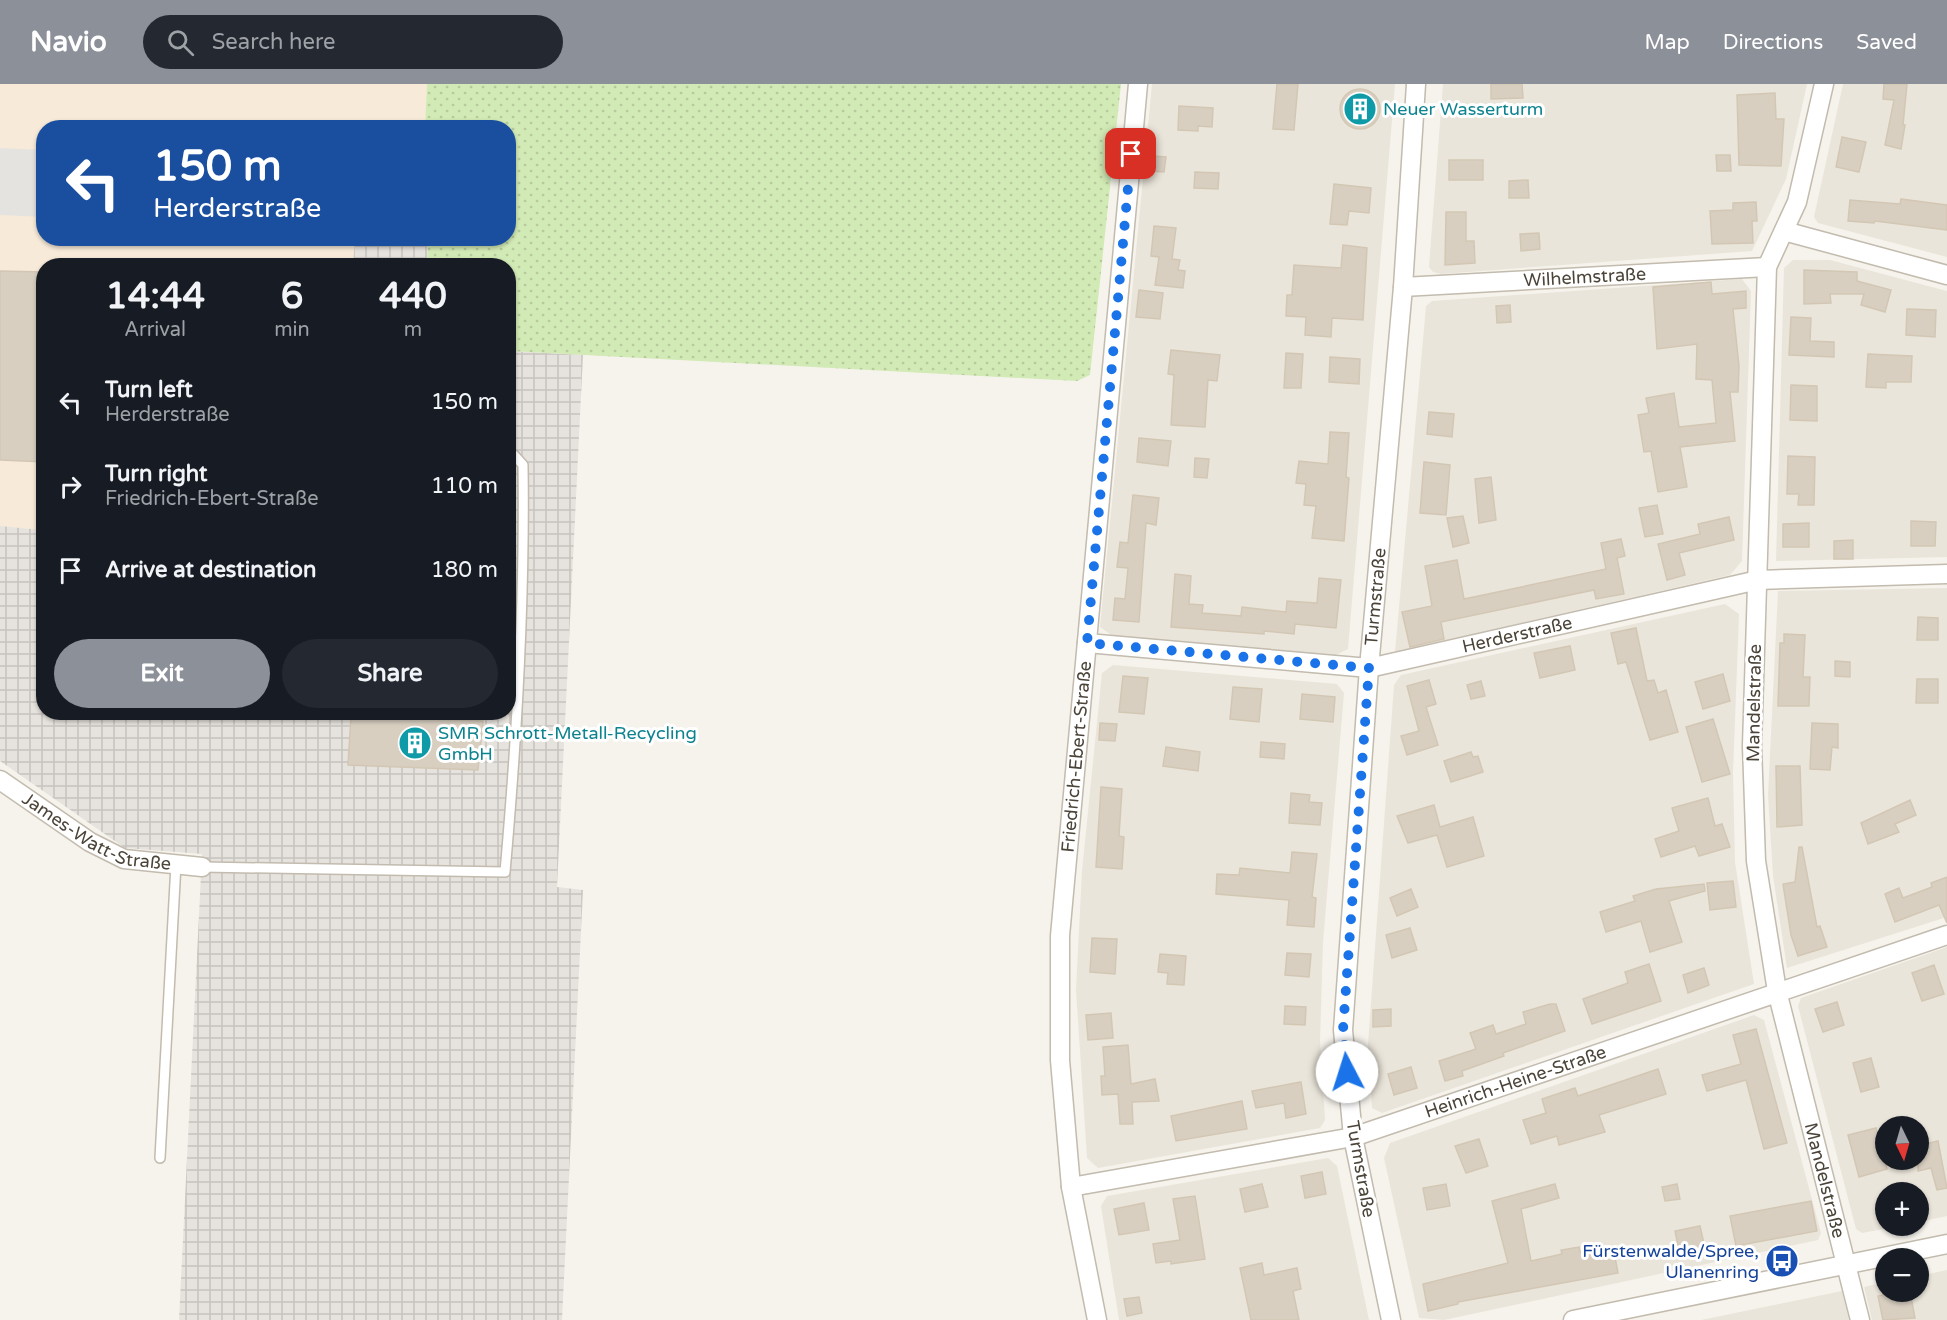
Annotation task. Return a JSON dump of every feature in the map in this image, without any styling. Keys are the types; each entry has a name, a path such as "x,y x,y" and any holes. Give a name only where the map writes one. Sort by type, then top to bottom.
{"street":[{"name":"Friedrich-Ebert-Straße","path":"1097,1320 1071,1187 1060,1060 1060,936 1138,84"},
{"name":"Turmstraße","path":"1391,1320 1353,1137 1343,1030 1369,668 1403,287 1416,84"},
{"name":"Mandelstraße","path":"1824,84 1797,202 1767,267 1752,746 1756,861 1777,991 1848,1264 1860,1320"},
{"path":"1784,231 1947,275"},
{"name":"Wilhelmstraße","path":"1403,287 1767,267"},
{"name":"Herderstraße","path":"1087,643 1369,668 1758,580 1947,574"},
{"name":"James-Watt-Straße","path":"0,780 90,842 124,859 202,867"},
{"name":"Heinrich-Heine-Straße","path":"1071,1187 1353,1137 1947,935"},
{"path":"1573,1320 1947,1244"}],"lane":[{"path":"516,458 523,465 524,522 516,712"},
{"path":"202,867 505,872 516,720"},
{"path":"160,1158 176,864"}],"shaded area":[{"path":"0,84 427,84 425,120 36,120 36,246 354,246 354,258 36,258 36,529 0,526"},
{"path":"1152,84 1395,84 1348,649 1336,655 1113,636 1100,627"},
{"path":"1443,84 1807,84 1786,179 1752,251 1441,274 1433,272 1429,267"},
{"path":"1843,84 1947,84 1947,257 1818,223 1814,217"},
{"path":"0,148 36,150 36,217 0,215"},
{"path":"354,246 428,246 427,258 354,258"},
{"path":"1793,260 1830,260 1947,291 1947,557 1776,561 1784,268"},
{"path":"1742,279 1751,291 1742,561 1730,575 1395,652 1426,306 1432,301"},
{"path":"516,351 583,355 557,887 583,890 562,1320 179,1320 202,854 125,848 0,761 0,526 36,529 36,720 516,720"},
{"path":"1947,588 1947,917 1787,968 1773,876 1768,795 1778,591"},
{"path":"1725,604 1739,614 1733,773 1735,862 1754,984 1382,1113 1372,1108 1368,1044 1394,685 1401,675"},
{"path":"1113,665 1337,684 1344,693 1323,942 1320,1041 1325,1120 1320,1128 1098,1168 1087,1158 1076,990 1082,871 1102,673"},
{"path":"1947,947 1947,1216 1929,1220 1929,1182 1875,1182 1875,1231 1862,1233 1856,1229 1798,1006 1801,998"},
{"path":"1754,1015 1764,1020 1821,1233 1818,1240 1444,1320 1419,1318 1384,1158 1390,1143"},
{"path":"1328,1158 1337,1166 1369,1320 1119,1320 1101,1206 1107,1196"},
{"path":"1947,1270 1947,1320 1872,1320 1864,1287 1875,1284 1875,1302 1929,1302 1929,1274"},
{"path":"1842,1291 1849,1320 1701,1320"}],"green space":[{"path":"427,84 1121,84 1090,375 1077,381 516,351 516,258 427,258 428,246 516,246 516,120 425,120"}],"building":[{"path":"1277,84 1298,84 1294,130 1273,129"},
{"path":"1491,84 1522,84 1523,98 1491,99"},
{"path":"1884,84 1907,84 1901,149 1885,145 1894,100 1883,99"},
{"name":"Neuer Wasserturm","path":"1360,89 1368,90 1374,95 1379,101 1379,117 1374,123 1368,128 1360,129 1352,128 1346,123 1341,117 1340,109 1341,101 1346,95 1352,90"},
{"path":"1775,93 1776,119 1784,119 1781,166 1739,165 1737,95"},
{"path":"1179,106 1213,108 1212,127 1198,126 1198,131 1178,130"},
{"path":"1842,137 1866,142 1859,172 1836,167"},
{"path":"1716,155 1730,155 1731,171 1717,171"},
{"path":"1152,156 1166,157 1164,172 1151,171"},
{"path":"1449,160 1483,160 1483,180 1449,180"},
{"path":"1195,172 1219,173 1218,189 1194,188"},
{"path":"1528,180 1529,198 1509,198 1509,181"},
{"path":"1334,184 1371,188 1369,213 1349,211 1347,225 1330,224"},
{"path":"1901,199 1947,205 1947,230 1875,221 1874,223 1848,221 1850,200 1900,204"},
{"path":"1756,202 1757,221 1752,221 1753,243 1712,244 1710,211 1733,210 1733,203"},
{"path":"1446,212 1466,212 1466,241 1474,241 1475,263 1445,265"},
{"path":"1154,226 1176,228 1172,259 1180,260 1178,270 1185,271 1183,288 1155,285 1159,257 1151,256"},
{"path":"1539,233 1540,249 1521,251 1520,234"},
{"path":"1343,245 1367,248 1363,320 1332,318 1331,337 1305,335 1306,317 1286,316 1287,295 1292,295 1294,265 1341,268"},
{"path":"1804,270 1857,272 1857,281 1891,290 1885,312 1861,305 1864,294 1830,294 1831,303 1804,304"},
{"path":"0,271 36,272 36,462 0,460"},
{"path":"1711,282 1712,294 1746,291 1746,308 1733,309 1739,366 1738,392 1730,392 1735,441 1680,447 1687,487 1658,492 1651,451 1644,452 1638,415 1649,413 1646,398 1674,393 1679,427 1716,423 1712,380 1696,379 1697,344 1657,349 1653,287"},
{"path":"1139,290 1163,293 1160,319 1136,317"},
{"path":"1510,305 1511,322 1497,323 1496,306"},
{"path":"1907,309 1936,310 1935,337 1906,335"},
{"path":"1791,317 1811,318 1810,341 1834,342 1834,357 1789,355"},
{"path":"1171,350 1220,355 1217,381 1208,380 1205,427 1171,425 1174,375 1168,374"},
{"path":"1286,353 1303,354 1301,388 1284,388"},
{"path":"1868,354 1912,356 1911,382 1886,382 1886,388 1866,387"},
{"path":"1330,357 1360,359 1359,384 1329,382"},
{"path":"1791,385 1817,386 1817,421 1790,420"},
{"path":"1429,412 1454,414 1452,437 1427,434"},
{"path":"1330,432 1349,433 1346,477 1349,478 1344,541 1312,538 1316,506 1304,505 1306,484 1296,483 1299,461 1328,464"},
{"path":"1139,438 1171,441 1168,466 1137,462"},
{"path":"1788,456 1815,457 1814,505 1798,505 1799,494 1787,494"},
{"path":"1195,458 1209,459 1207,478 1194,477"},
{"path":"1424,462 1450,465 1446,515 1420,513"},
{"path":"1491,477 1496,520 1479,523 1475,479"},
{"path":"1133,495 1159,498 1156,525 1146,523 1139,622 1113,620 1115,598 1125,599 1128,568 1117,567 1120,542 1128,543"},
{"path":"1657,505 1663,534 1645,537 1639,508"},
{"path":"1463,516 1469,543 1453,547 1447,518"},
{"path":"1729,517 1734,540 1679,553 1685,575 1667,580 1658,544 1700,534 1698,524"},
{"path":"1911,521 1936,522 1935,546 1911,546"},
{"path":"1809,523 1809,547 1783,547 1783,524"},
{"path":"1621,539 1625,556 1617,558 1624,594 1596,599 1594,590 1441,622 1444,639 1410,647 1402,612 1432,606 1425,566 1457,560 1464,599 1606,569 1601,543"},
{"path":"1853,540 1853,559 1834,559 1834,541"},
{"path":"1175,574 1191,576 1189,604 1203,605 1202,613 1241,616 1242,607 1286,612 1287,601 1317,603 1319,578 1341,580 1336,628 1295,624 1294,634 1264,631 1264,634 1171,627"},
{"path":"1918,617 1938,618 1938,640 1917,640"},
{"path":"1636,628 1647,681 1654,680 1658,693 1666,690 1678,732 1650,740 1626,662 1618,664 1611,633"},
{"path":"1784,634 1805,635 1803,677 1810,677 1809,706 1778,706 1780,643 1784,643"},
{"path":"1570,646 1575,670 1540,678 1534,653"},
{"path":"1835,661 1850,662 1850,677 1835,676"},
{"path":"1723,674 1730,701 1703,709 1695,682"},
{"path":"1123,676 1148,678 1144,714 1119,712"},
{"path":"1917,679 1938,679 1938,703 1916,703"},
{"path":"1429,680 1436,704 1426,707 1438,745 1407,755 1401,736 1419,731 1407,686"},
{"path":"1481,681 1485,696 1471,699 1467,685"},
{"path":"1233,687 1262,689 1259,722 1230,719"},
{"path":"1302,694 1335,697 1333,722 1300,719"},
{"path":"1713,719 1730,774 1702,782 1686,727"},
{"name":"SMR Schrott-Metall-Recycling GmbH","path":"351,720 483,721 478,770 348,765"},
{"path":"1100,723 1117,724 1115,741 1099,740"},
{"path":"1812,723 1838,724 1838,748 1832,747 1830,770 1810,769"},
{"path":"1261,742 1285,744 1284,759 1260,757"},
{"path":"1166,747 1200,752 1198,771 1163,766"},
{"path":"1471,752 1473,757 1478,756 1483,772 1451,782 1444,761"},
{"path":"1776,766 1800,766 1802,825 1777,827"},
{"path":"1101,787 1122,789 1119,836 1124,837 1122,869 1096,867"},
{"path":"1291,793 1310,795 1309,802 1322,803 1320,825 1289,823"},
{"path":"1708,798 1715,826 1722,824 1730,847 1699,856 1695,846 1661,857 1655,839 1679,831 1672,808"},
{"path":"1910,800 1916,815 1895,824 1899,832 1868,844 1861,823"},
{"path":"1434,805 1440,827 1473,817 1484,856 1447,867 1437,835 1408,843 1397,816"},
{"path":"1799,847 1802,847 1817,927 1820,926 1827,947 1798,956 1791,935 1783,884 1795,882"},
{"path":"1292,852 1317,854 1312,897 1316,898 1314,927 1287,925 1289,900 1216,894 1217,874 1239,875 1240,868 1290,873"},
{"path":"1947,877 1947,923 1939,905 1895,922 1885,894 1899,888 1903,898 1932,887 1931,883"},
{"path":"1733,881 1736,907 1710,910 1707,883"},
{"path":"1704,884 1705,891 1669,901 1682,942 1650,952 1641,921 1606,932 1600,912 1635,901 1633,896 1656,889"},
{"path":"1411,889 1418,907 1397,916 1390,898"},
{"path":"1410,928 1417,950 1392,958 1386,935"},
{"path":"1092,938 1117,939 1115,974 1090,972"},
{"path":"1287,953 1311,954 1309,977 1285,975"},
{"path":"1160,954 1186,956 1184,985 1167,984 1168,973 1158,972"},
{"path":"1649,964 1661,1001 1592,1024 1583,999 1628,983 1625,972"},
{"path":"1934,965 1944,994 1922,1001 1912,973"},
{"path":"1704,968 1709,985 1688,993 1683,975"},
{"path":"1837,1002 1844,1025 1823,1032 1815,1009"},
{"path":"1556,1004 1565,1031 1503,1053 1504,1056 1462,1071 1463,1076 1445,1081 1439,1061 1476,1049 1470,1033 1493,1025 1496,1034 1526,1024 1523,1012"},
{"path":"1285,1006 1306,1007 1305,1025 1284,1024"},
{"path":"1391,1009 1391,1026 1373,1027 1373,1010"},
{"path":"1111,1013 1113,1038 1088,1040 1086,1015"},
{"path":"1756,1029 1787,1143 1764,1149 1746,1080 1707,1091 1702,1075 1741,1064 1733,1035"},
{"path":"1128,1045 1131,1084 1155,1079 1159,1101 1132,1102 1133,1124 1120,1124 1118,1094 1102,1095 1101,1076 1105,1076 1103,1047"},
{"path":"1871,1058 1879,1087 1861,1092 1853,1063"},
{"path":"1411,1067 1417,1088 1394,1095 1388,1074"},
{"path":"1658,1069 1666,1094 1599,1115 1605,1132 1559,1145 1557,1136 1531,1144 1523,1120 1546,1113 1542,1099 1575,1088 1578,1096"},
{"path":"1301,1082 1306,1114 1286,1118 1284,1103 1256,1108 1252,1091"},
{"path":"1242,1101 1247,1129 1176,1141 1171,1116"},
{"path":"1875,1128 1875,1170 1884,1170 1859,1177 1848,1135"},
{"path":"1479,1139 1488,1166 1466,1173 1455,1146"},
{"path":"1938,1141 1947,1188 1937,1190 1931,1168 1929,1168 1929,1143"},
{"path":"1322,1172 1326,1194 1305,1198 1301,1176"},
{"path":"1262,1184 1268,1207 1245,1212 1240,1189"},
{"path":"1446,1184 1450,1206 1427,1210 1423,1188"},
{"path":"1555,1184 1559,1198 1521,1209 1531,1261 1562,1254 1561,1250 1579,1247 1580,1252 1613,1246 1618,1273 1458,1302 1458,1304 1428,1311 1423,1284 1508,1263 1492,1201"},
{"path":"1677,1184 1680,1199 1665,1201 1662,1187"},
{"path":"1195,1196 1205,1259 1171,1264 1171,1261 1156,1263 1153,1244 1180,1240 1173,1199"},
{"path":"1811,1201 1817,1231 1736,1246 1730,1216"},
{"path":"1144,1203 1149,1230 1119,1235 1114,1209"},
{"path":"1700,1226 1706,1253 1681,1259 1675,1231"},
{"path":"1262,1263 1264,1275 1297,1268 1301,1289 1293,1291 1299,1320 1251,1320 1240,1268"},
{"path":"1139,1297 1142,1313 1127,1316 1124,1299"},
{"path":"1879,1302 1912,1302 1915,1318 1883,1320"}],"place":[{"name":"Neuer Wasserturm","path":"1360,109"},
{"name":"SMR Schrott-Metall-Recycling GmbH","path":"415,743"},
{"name":"Fürstenwalde/Spree, Ulanenring","path":"1782,1261"}],"route":[{"path":"1131,154 1087,643 1369,668 1343,1030 1347,1072"}]}
